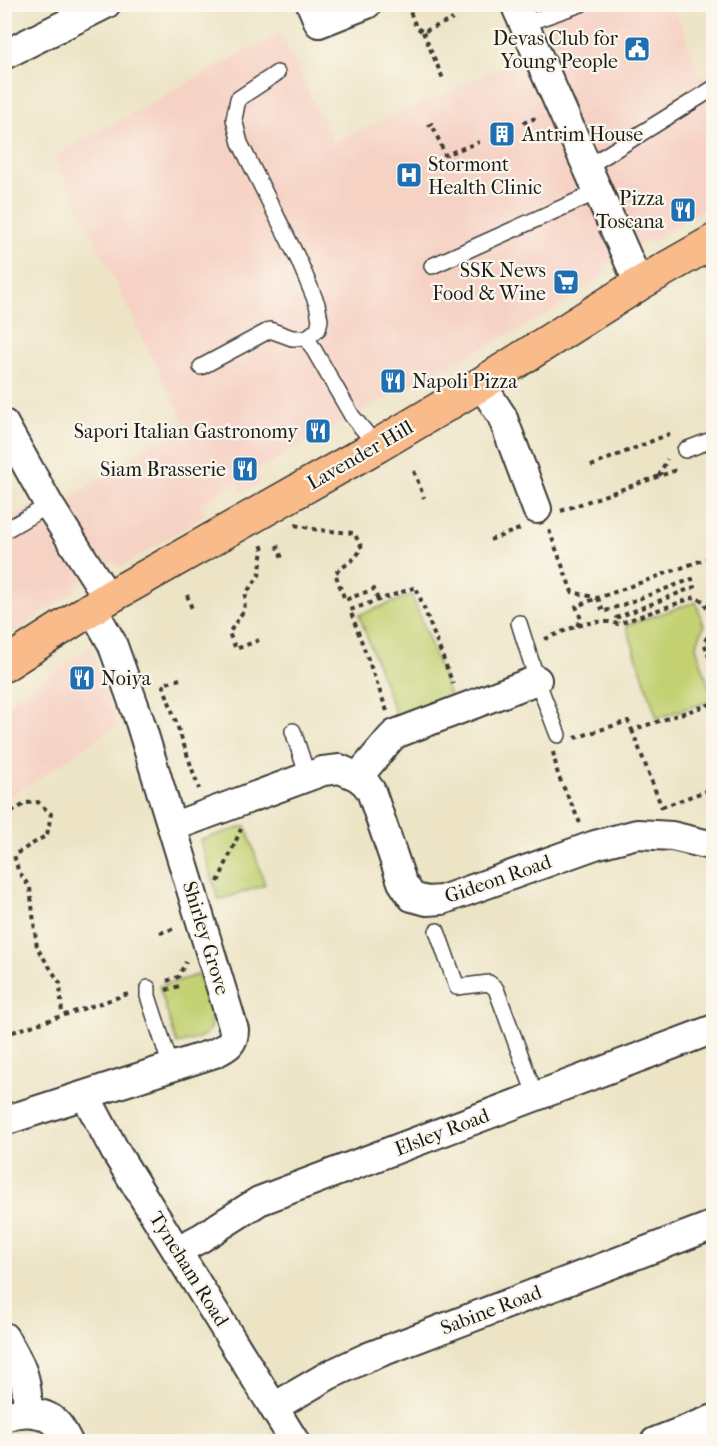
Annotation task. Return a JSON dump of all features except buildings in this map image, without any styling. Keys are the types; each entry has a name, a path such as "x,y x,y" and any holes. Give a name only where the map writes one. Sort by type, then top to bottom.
{"main road":[{"name":"Lavender Hill","path":"4,665 100,603 189,550 282,501 378,446 639,284 710,250"}],"street":[{"path":"4,55 106,4"},
{"path":"311,4 319,23 367,4"},
{"path":"520,14 639,284"},
{"path":"481,384 502,416 535,518"},
{"name":"Shirley Grove","path":"4,424 100,603 140,722 234,1030 231,1044 225,1049 4,1122"},
{"path":"172,827 323,771 340,769 358,777 395,734 537,680"},
{"name":"Gideon Road","path":"358,777 371,791 402,882 412,897 427,901 442,900 588,848 637,834 672,836 714,846"},
{"name":"Elsley Road","path":"178,1250 259,1201 714,1029"},
{"name":"Tyneham Road","path":"88,1095 91,1106 115,1151 295,1442"},
{"name":"Sabine Road","path":"274,1407 329,1374 368,1357 714,1225"},
{"path":"4,1337 26,1379 16,1415 47,1416 59,1425 69,1442"},
{"path":"655,1442 714,1419"}],"lane":[{"path":"520,14 581,4"},
{"path":"201,367 270,330 292,338 307,338 318,329 320,320 317,304 240,143 234,119 238,99 277,73"},
{"path":"432,266 592,179 714,88"},
{"path":"307,338 352,416 378,446"},
{"path":"685,450 714,439"},
{"path":"4,531 49,505"},
{"path":"519,623 559,739"},
{"path":"293,731 308,777"},
{"path":"437,931 457,987 489,983 496,988 536,1096"},
{"path":"148,988 148,996 171,1067"}],"path":[{"path":"407,4 416,27 423,32 444,81"},
{"path":"469,12 488,4"},
{"path":"423,32 453,19"},
{"path":"428,126 432,124 445,155 479,142"},
{"path":"591,466 683,429"},
{"path":"490,540 535,518 687,466"},
{"path":"414,471 424,498"},
{"path":"282,501 295,525 318,530 354,533 362,548 355,558 334,573 345,600 374,589 378,600"},
{"path":"535,518 573,592 598,598"},
{"path":"259,640 236,649 229,633 244,610 246,593 259,576 263,550 261,543"},
{"path":"278,545 283,561"},
{"path":"577,626 581,619 576,606 714,556"},
{"path":"598,598 603,612 692,579 694,587 616,618 618,624"},
{"path":"395,734 350,610 416,587 462,708"},
{"path":"187,595 192,609"},
{"path":"526,647 577,626 608,621 618,624 695,597 705,602 713,629 704,642 714,672"},
{"path":"180,679 163,684 200,792"},
{"path":"632,730 714,703"},
{"path":"588,848 575,811 558,775 552,745 559,739 628,721 662,808 714,788"},
{"path":"201,920 256,795"},
{"path":"4,817 26,803 38,802 51,814 48,835 14,855 18,870 30,888 37,948 60,983 62,1015"},
{"path":"4,1035 178,977 185,966 188,953"}],"shaded area":[{"path":"542,5 672,5 700,78 713,71 713,203 652,241 646,241 603,266 605,274 545,316 344,420 255,472 261,483 243,493 237,483 200,504 206,515 119,568 114,561 75,585 77,590 5,638 5,520 27,507 70,498 184,423 54,156 280,32 333,142 515,62 558,47"},
{"path":"91,646 117,725 38,780 5,798 5,707"}],"green space":[{"path":"412,595 451,698 397,718 359,615"},
{"path":"696,602 704,626 696,646 713,700 657,718 626,625"},
{"path":"246,826 265,885 219,900 200,840"},
{"path":"198,975 210,1009 211,1026 201,1037 177,1044 159,986"}],"place":[{"name":"Devas Club for Young People","path":"637,49"},
{"name":"Antrim House","path":"502,134"},
{"name":"Stormont Health Clinic","path":"409,175"},
{"name":"Pizza Toscana","path":"683,210"},
{"name":"SSK News Food & Wine","path":"566,282"},
{"name":"Napoli Pizza","path":"393,381"},
{"name":"Sapori Italian Gastronomy","path":"318,431"},
{"name":"Siam Brasserie","path":"245,469"},
{"name":"Noiya","path":"82,678"}]}
